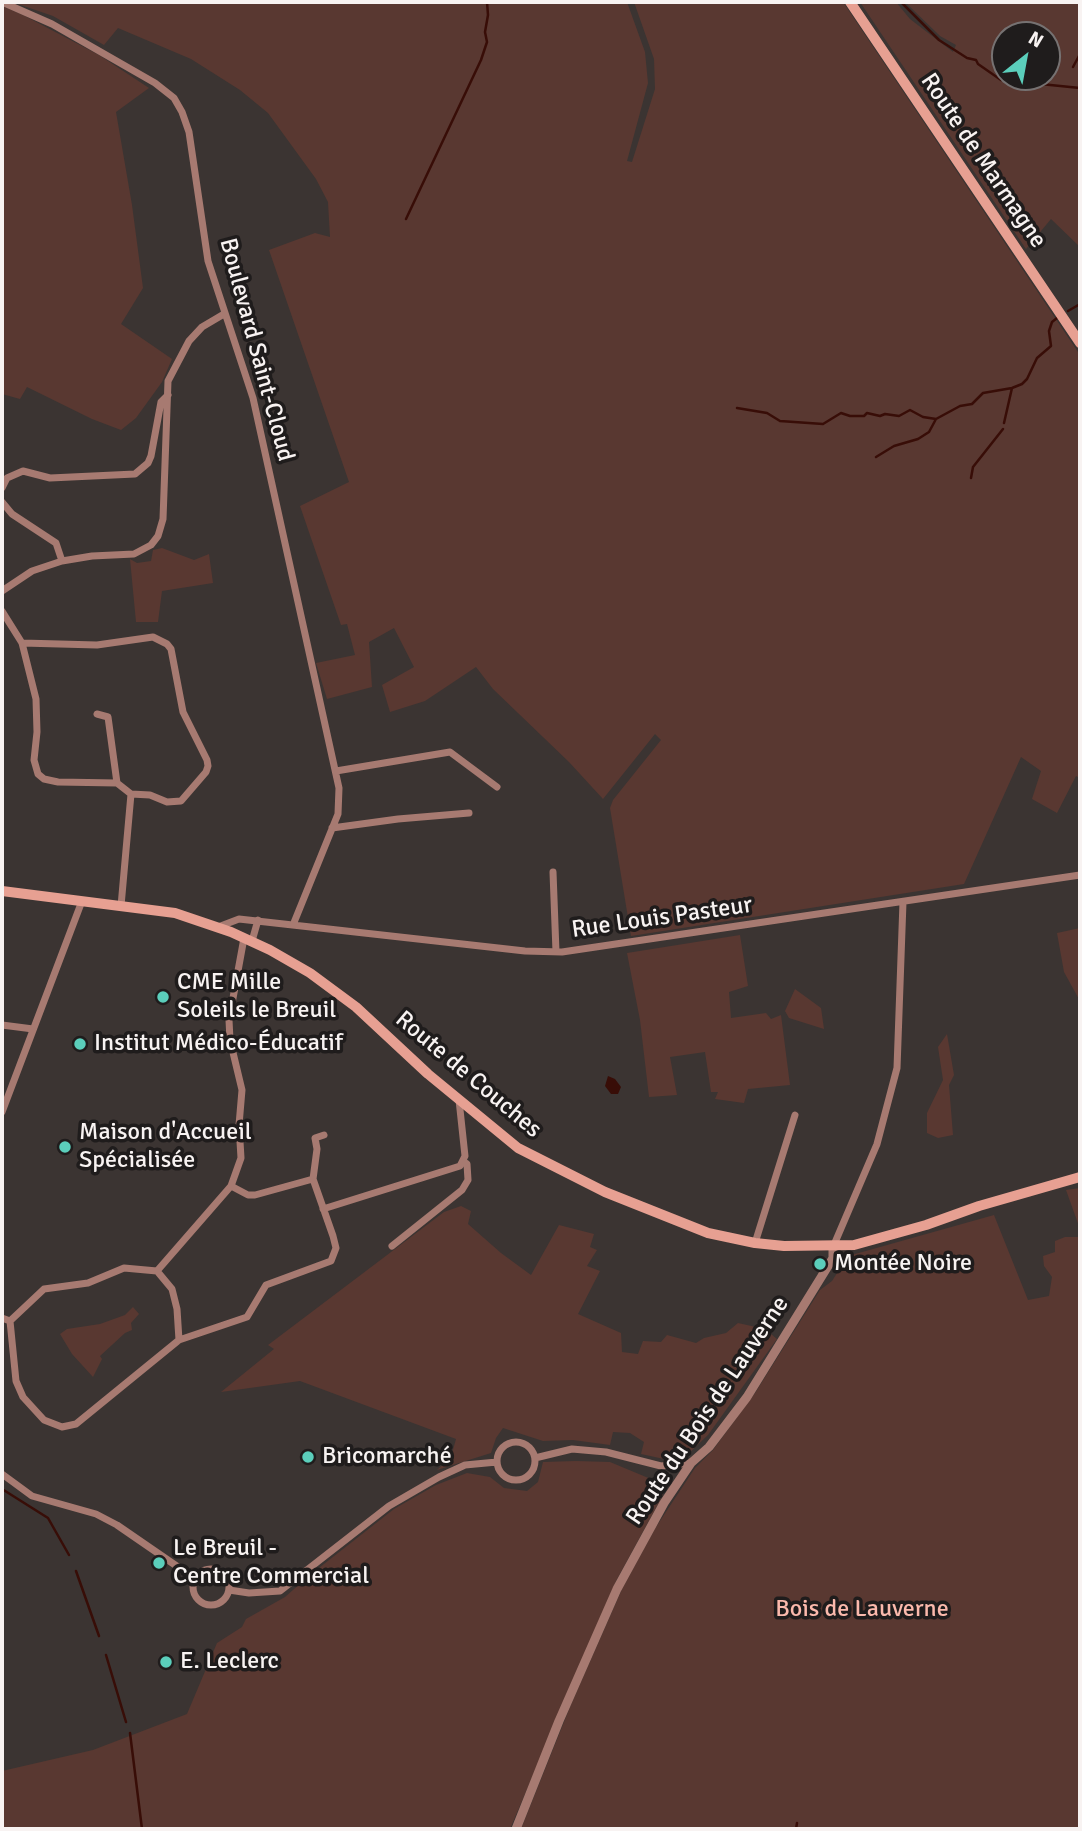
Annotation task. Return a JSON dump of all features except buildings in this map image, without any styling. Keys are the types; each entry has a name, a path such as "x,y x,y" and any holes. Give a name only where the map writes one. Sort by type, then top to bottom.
{"main road":[{"name":"Route de Marmagne","path":"850,2 1080,343"},
{"name":"Route de Couches","path":"2,891 175,913 231,932 287,959 343,997 506,1140 559,1170 687,1226 755,1243 834,1247 854,1245 1080,1177"}],"street":[{"name":"Boulevard Saint-Cloud","path":"2,2 78,38 155,83 174,97 189,132 208,261 253,398 336,771 340,800 332,828 293,925"},
{"path":"2,591 32,571 62,561 134,554 152,545 163,519 168,381 189,341 202,327 224,314"},
{"path":"2,488 7,478 23,471 50,478 135,474 142,470 151,456 162,402 168,395"},
{"path":"2,502 12,514 56,543 62,561"},
{"path":"2,611 22,643 36,699 34,760 38,774 44,779 58,782 117,783 131,794 150,795 167,802 181,800 206,772 208,760 183,712 171,649 166,643 153,637 97,645 22,643"},
{"path":"97,714 108,717 117,783"},
{"path":"336,771 450,752 498,787"},
{"path":"121,906 131,794"},
{"path":"332,828 398,818 469,813"},
{"path":"552,872 556,953"},
{"name":"Rue Louis Pasteur","path":"218,927 228,921 258,920 556,953 1080,875"},
{"path":"2,1112 6,1091 82,901"},
{"path":"834,1247 877,1144 895,1076 899,1052 903,902"},
{"path":"231,932 248,920"},
{"path":"157,1270 231,1186 241,1158 239,1125 242,1090 230,1040 229,1020 248,940 258,920"},
{"path":"2,1025 33,1029"},
{"path":"392,1246 462,1190 468,1180 459,1100"},
{"path":"755,1243 795,1115"},
{"path":"179,1340 177,1309 172,1289 157,1270 124,1268 88,1283 44,1289 6,1319 16,1381 23,1397 44,1420 62,1427 80,1421 179,1340 247,1317 266,1285 331,1261 335,1248 313,1179 317,1149 315,1138 324,1135"},
{"path":"323,1209 456,1169 464,1162"},
{"path":"231,1186 247,1195 255,1195 313,1179"},
{"name":"Route du Bois de Lauverne","path":"516,1829 559,1721 617,1589 664,1503 691,1463 709,1447 747,1397 833,1258 834,1247"},
{"path":"515,1442 526,1445 535,1458 528,1476 515,1480 503,1475 497,1462 504,1446 515,1442"},
{"path":"535,1458 572,1449 606,1452 661,1466 691,1463"},
{"path":"229,1590 250,1593 280,1591 389,1506 439,1476 465,1465 497,1462"},
{"path":"2,1474 32,1496 82,1508 117,1525 194,1578"},
{"path":"217,1570 228,1579 229,1590 222,1602 207,1605 194,1594 194,1578 202,1571 217,1570"}],"green space":[{"path":"12,2 627,2 645,52 648,83 627,161 632,162 655,89 654,59 634,2 843,2 1080,355 1080,778 1076,776 1057,813 1032,799 1041,771 1021,757 964,884 631,936 610,808 613,800 661,740 655,734 603,799 569,762 493,689 476,667 425,701 390,712 382,685 414,667 394,628 369,642 372,687 327,699 316,663 355,655 347,624 341,625 300,506 349,482 269,250 315,233 330,237 328,202 316,179 268,113 240,90 191,59 118,28 104,45 53,16"},
{"path":"860,2 896,2 910,19 953,52 956,45 940,36 905,2 1080,2 1080,247 1051,219 1026,249"},
{"path":"2,6 99,55 149,88 116,112 143,288 121,324 172,359 162,382 136,418 121,430 27,387 20,399 2,394"},
{"path":"162,548 194,560 209,554 213,583 162,591 158,622 136,622 130,559 137,563 151,561 153,550"},
{"path":"1080,928 1080,1001 1064,972 1057,933"},
{"path":"740,935 748,986 729,992 731,1018 766,1013 771,1019 781,1015 790,1085 748,1089 744,1103 715,1099 718,1092 711,1092 705,1052 670,1057 677,1095 649,1097 640,1020 627,953"},
{"path":"795,989 821,1008 824,1029 789,1018 785,1011"},
{"path":"947,1034 954,1075 949,1085 953,1135 938,1138 927,1133 927,1113 943,1080 938,1047"},
{"path":"1080,1188 1080,1229 1066,1190"},
{"path":"461,1206 471,1211 468,1224 531,1275 559,1225 594,1234 590,1247 597,1250 587,1266 600,1271 578,1314 621,1333 622,1352 638,1354 643,1341 661,1342 667,1335 696,1343 704,1338 726,1333 738,1323 765,1329 777,1339 708,1435 685,1457 664,1459 641,1454 644,1442 630,1433 613,1432 610,1445 573,1440 543,1441 503,1428 491,1453 437,1470 451,1457 456,1439 300,1381 221,1392 274,1349 268,1345 444,1212"},
{"name":"Bois de Lauverne","path":"994,1215 1028,1300 1049,1296 1052,1277 1044,1266 1043,1256 1055,1252 1055,1241 1065,1237 1080,1237 1080,1829 521,1829 570,1707 622,1589 656,1527 695,1468 713,1450 755,1393 820,1290 832,1281 848,1256"},
{"path":"133,1307 139,1314 131,1323 132,1330 100,1356 102,1359 93,1377 72,1354 60,1334 67,1329 100,1324 125,1315"},
{"path":"543,1462 610,1462 658,1482 663,1495 616,1581 510,1829 2,1829 2,1771 93,1750 187,1714 217,1643 242,1627 246,1619 285,1597 394,1509 436,1485 467,1473 490,1477 504,1488 527,1491 538,1482"}],"shaded area":[{"path":"608,1076 615,1079 621,1087 618,1094 611,1094 605,1086"}],"waterway":[{"path":"406,219 481,60 487,42 487,2"},
{"path":"901,2 939,40 967,58 976,60 1001,80 1080,88"},
{"path":"1073,67 1080,54"},
{"path":"1068,311 1080,304"},
{"path":"876,457 894,446 918,439 929,432 936,419 960,406 972,404 983,393 1022,384 1037,358 1051,346 1049,331 1052,322 1057,318"},
{"path":"1004,423 1012,388"},
{"path":"737,408 767,413 780,421 823,424 841,413 850,416 864,416 867,413 899,416 910,410 923,417 936,419"},
{"path":"971,478 973,467 1003,429"},
{"path":"2,1489 48,1518 69,1555"},
{"path":"76,1571 99,1636"},
{"path":"106,1655 126,1722"},
{"path":"130,1733 142,1829"},
{"path":"796,1829 797,1823"}],"place":[{"name":"CME Mille Soleils le Breuil","path":"163,997"},
{"name":"Institut Médico-Éducatif","path":"80,1044"},
{"name":"Maison d'Accueil Spécialisée","path":"65,1147"},
{"name":"Montée Noire","path":"820,1264"},
{"name":"Bricomarché","path":"308,1457"},
{"name":"Le Breuil - Centre Commercial","path":"159,1563"},
{"name":"E. Leclerc","path":"166,1662"}]}
